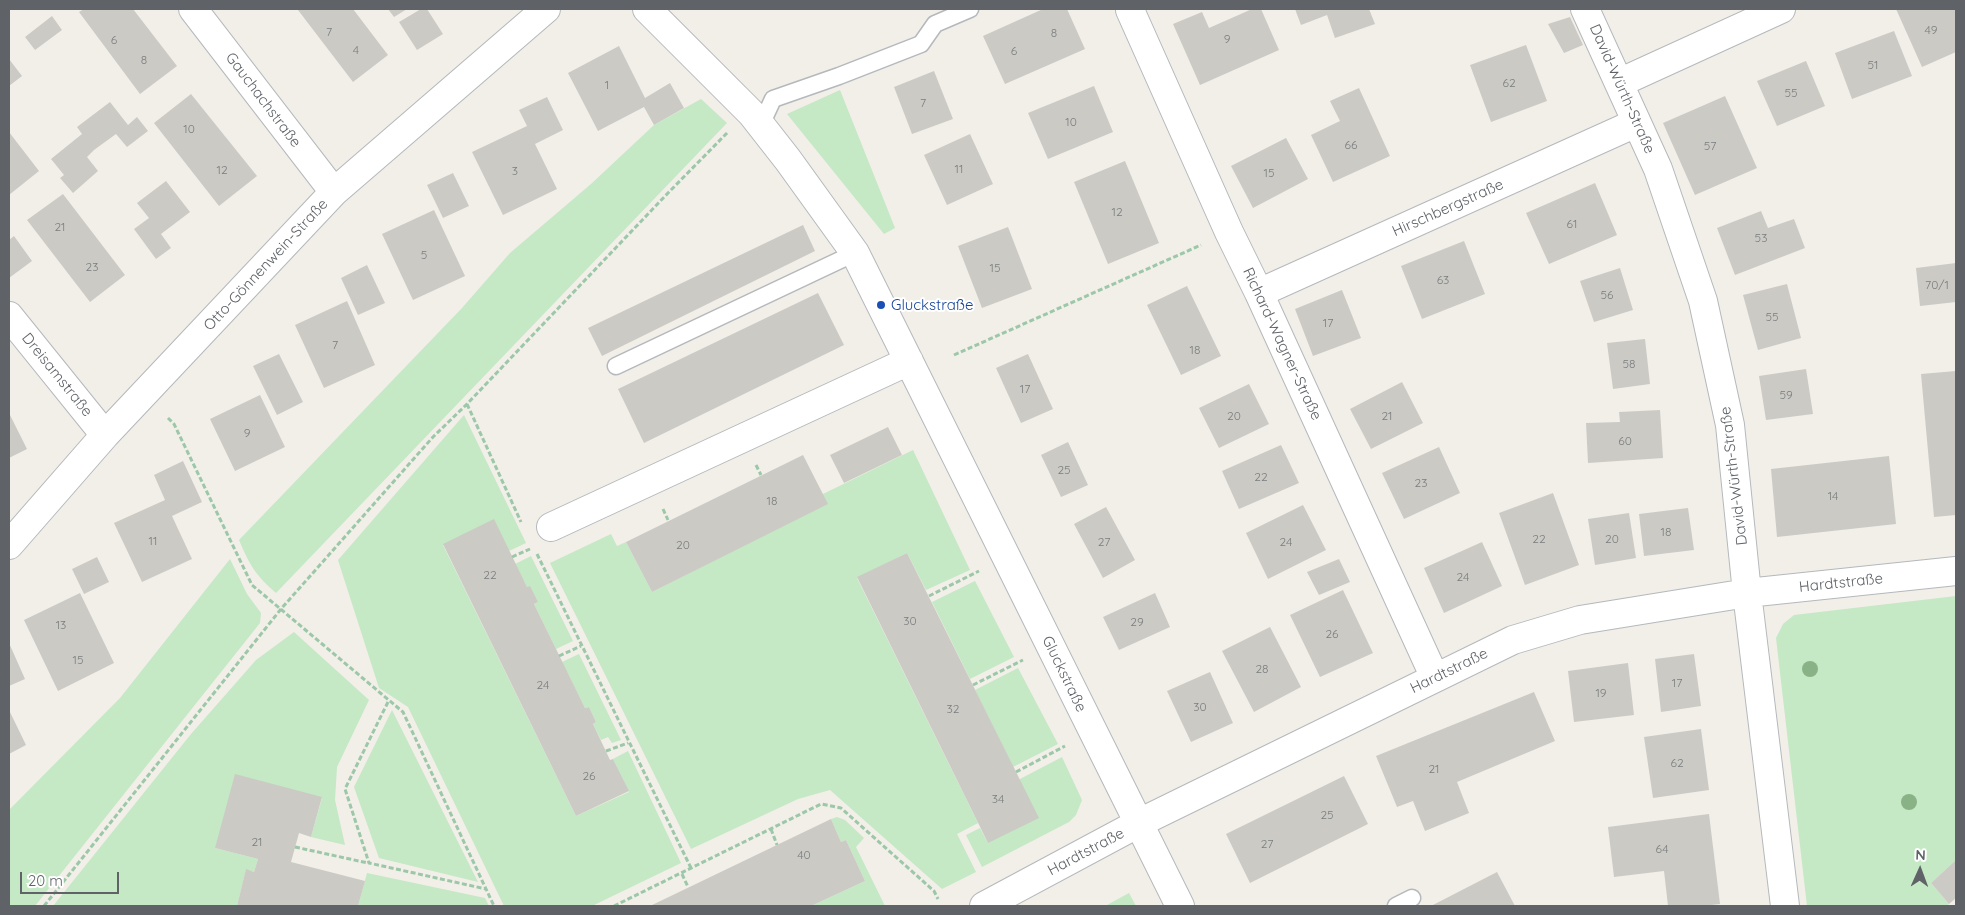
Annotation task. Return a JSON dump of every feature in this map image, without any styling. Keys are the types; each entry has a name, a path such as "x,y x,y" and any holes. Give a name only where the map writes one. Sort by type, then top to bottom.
{"street":[{"name":"Gauchachstraße","path":"193,9 334,192"},
{"name":"Otto-Gönnenwein-Straße","path":"9,545 105,434 334,192 546,9"},
{"name":"Gluckstraße","path":"647,9 761,125 854,253 1180,906"},
{"name":"Richard-Wagner-Straße","path":"1130,9 1229,232 1259,293 1435,678"},
{"name":"David-Würth-Straße","path":"1585,9 1658,169 1703,301 1730,424 1785,906"},
{"path":"1619,82 1781,9"},
{"name":"Hirschbergstraße","path":"1259,293 1636,122"},
{"name":"Dreisamstraße","path":"9,316 105,434"},
{"path":"538,528 909,361"},
{"name":"Hardtstraße","path":"984,906 1139,824 1512,640 1580,620 1748,593 1956,571"}],"lane":[{"path":"761,125 773,99 921,44 935,24 970,9"},
{"path":"616,366 854,253"},
{"path":"1396,906 1412,898"}],"path":[{"path":"44,906 281,609 432,437 467,404 725,134 733,129"},
{"path":"954,355 1202,244"},
{"path":"467,404 538,528"},
{"path":"168,418 174,424 252,585 388,702 403,712 494,906"},
{"path":"660,504 668,520"},
{"path":"512,557 533,548 545,568 628,743 691,868"},
{"path":"929,596 979,571"},
{"path":"559,656 581,646"},
{"path":"973,685 1023,660"},
{"path":"368,863 345,789 388,702"},
{"path":"606,751 628,743"},
{"path":"1016,772 1065,746"},
{"path":"614,906 821,804 841,808 934,891 938,898"},
{"path":"771,829 777,845"},
{"path":"295,847 486,889"},
{"path":"682,874 688,887"}],"green space":[{"path":"840,90 895,228 884,234 787,114"},
{"path":"701,99 727,123 276,593 254,569 239,540 462,308 510,253 591,184 654,125"},
{"path":"464,415 526,543 509,551 443,545 576,816 629,792 613,759 628,751 681,863 592,906 504,906 408,707 379,688 338,560"},
{"path":"913,450 970,570 926,590 907,553 857,578 978,823 957,834 976,872 942,889 830,790 798,799 691,849 550,563 611,534 617,546 626,542 652,592 740,547 823,494"},
{"path":"531,556 573,641 556,649 534,604 538,602 527,587 515,564"},
{"path":"230,559 247,594 261,613 260,623 35,906 9,906 9,810 120,698"},
{"path":"975,581 1014,657 970,679 932,602"},
{"path":"1956,596 1956,860 1931,883 1949,904 1947,906 1807,906 1776,638 1783,624 1794,615"},
{"path":"294,632 369,700 337,767 335,800 345,845 311,837 322,798 215,848 258,859 254,872 246,870 237,906 53,906 191,734 256,660"},
{"path":"579,654 621,740 612,743 608,737 601,740 593,724 596,722 589,707 585,708 562,662"},
{"path":"1018,668 1058,744 1013,767 975,690"},
{"path":"392,710 478,882 379,858 354,787"},
{"path":"1062,757 1082,800 1076,815 1069,822 982,867 966,835 980,828 988,843 1020,779"},
{"path":"837,817 845,820 864,838 856,847 885,906 811,906 865,881 846,840 841,842 831,819"},
{"path":"367,873 485,898 489,906 358,906"},
{"path":"1129,893 1136,906 1107,905"}],"building":[{"path":"84,9 133,9 177,66 140,94 79,12"},
{"path":"299,9 353,9 388,55 353,82"},
{"path":"388,9 407,9 394,17"},
{"path":"421,9 427,9 443,34 417,50 399,22"},
{"path":"1043,9 1067,9 1085,49 1005,84 983,36"},
{"path":"1252,9 1261,9 1279,50 1200,85 1173,24 1202,12 1209,28"},
{"path":"1295,9 1369,9 1375,24 1335,38 1327,15 1301,25"},
{"path":"1896,9 1956,9 1956,52 1922,67"},
{"path":"52,16 62,30 35,50 25,37"},
{"path":"1570,17 1583,45 1564,53 1548,24"},
{"path":"1894,31 1912,76 1852,99 1835,53"},
{"path":"1526,45 1547,101 1491,122 1470,65"},
{"path":"619,46 645,98 670,83 684,108 654,125 644,107 598,131 568,73"},
{"path":"9,59 22,76 9,86"},
{"path":"1806,61 1825,106 1777,126 1757,81"},
{"path":"934,71 953,119 912,134 894,87"},
{"path":"1094,86 1113,132 1048,159 1028,113"},
{"path":"1359,88 1390,156 1333,182 1311,135 1340,121 1330,101"},
{"path":"191,94 257,176 219,206 154,123"},
{"path":"1725,96 1757,168 1695,195 1663,123"},
{"path":"547,97 563,130 535,144 557,189 503,215 472,152 527,126 519,110"},
{"path":"110,102 128,125 137,117 148,131 127,147 116,134 94,150 87,157 98,171 73,193 60,178 64,175 51,159 82,134 77,127"},
{"path":"9,132 39,171 9,195"},
{"path":"970,134 993,184 947,205 924,155"},
{"path":"1286,138 1308,179 1253,208 1231,166"},
{"path":"1125,161 1159,243 1108,264 1074,182"},
{"path":"453,173 469,206 443,218 427,185"},
{"path":"166,181 190,212 161,234 171,248 156,259 134,229 149,218 137,203"},
{"path":"1595,183 1617,235 1549,264 1526,213"},
{"path":"63,194 125,275 90,302 27,220"},
{"path":"434,210 465,276 413,300 382,234"},
{"path":"1761,211 1768,228 1794,219 1805,248 1735,275 1717,228"},
{"path":"803,225 815,251 602,356 588,328"},
{"path":"1008,227 1032,289 982,308 958,246"},
{"path":"14,236 32,261 9,278 9,240"},
{"path":"1464,241 1485,294 1422,319 1401,266"},
{"path":"1956,263 1956,302 1920,306 1916,268"},
{"path":"367,265 385,303 358,315 341,278"},
{"path":"1620,268 1633,310 1594,322 1580,281"},
{"path":"1787,284 1801,338 1758,350 1743,295"},
{"path":"1187,286 1221,356 1181,375 1147,305"},
{"path":"1342,290 1361,338 1313,356 1295,309"},
{"path":"818,293 844,345 644,443 618,389"},
{"path":"347,301 375,365 324,388 295,325"},
{"path":"1645,339 1650,384 1613,389 1607,343"},
{"path":"279,354 303,402 277,415 253,366"},
{"path":"1028,354 1053,409 1021,423 996,368"},
{"path":"1806,369 1813,414 1766,420 1759,376"},
{"path":"1956,371 1956,515 1934,517 1921,374"},
{"path":"1402,382 1423,423 1371,449 1350,409"},
{"path":"1249,384 1269,424 1219,448 1199,408"},
{"path":"260,395 285,447 235,471 210,419"},
{"path":"1660,410 1663,458 1588,463 1586,423 1620,422 1619,412"},
{"path":"9,413 27,449 9,458"},
{"path":"888,427 902,455 844,483 830,455"},
{"path":"1068,442 1088,485 1061,497 1041,455"},
{"path":"1281,445 1299,483 1239,509 1222,471"},
{"path":"1439,447 1460,493 1404,519 1382,473"},
{"path":"803,455 828,504 652,592 626,542"},
{"path":"1889,456 1896,524 1777,537 1771,469"},
{"path":"183,461 202,502 172,516 192,559 142,582 114,523 165,500 154,475"},
{"path":"1553,493 1579,565 1525,585 1499,513"},
{"path":"1303,505 1326,550 1268,579 1246,533"},
{"path":"1106,507 1135,560 1103,578 1074,524"},
{"path":"1688,508 1694,550 1644,556 1639,514"},
{"path":"1629,513 1636,558 1595,565 1588,519"},
{"path":"494,519 527,587 530,586 538,602 534,604 585,708 589,707 596,722 593,724 610,760 613,759 629,791 576,816 443,544"},
{"path":"1482,542 1502,586 1444,613 1424,568"},
{"path":"907,553 1039,818 988,843 857,577"},
{"path":"97,557 109,582 84,594 72,569"},
{"path":"1339,559 1350,582 1319,595 1307,572"},
{"path":"1343,590 1373,653 1320,677 1290,615"},
{"path":"80,593 114,663 58,691 24,620"},
{"path":"1155,593 1170,627 1119,650 1103,617"},
{"path":"1270,627 1301,687 1254,712 1222,651"},
{"path":"9,643 25,679 9,686"},
{"path":"1694,654 1701,706 1661,712 1655,659"},
{"path":"1628,663 1634,715 1574,722 1568,671"},
{"path":"1210,672 1233,723 1191,742 1167,691"},
{"path":"1534,692 1555,741 1457,782 1469,813 1425,831 1413,801 1397,807 1376,756"},
{"path":"9,710 26,745 9,754"},
{"path":"1701,729 1709,790 1653,798 1644,737"},
{"path":"235,774 322,797 311,837 299,833 291,862 365,881 358,906 237,906 246,869 254,872 258,859 215,848"},
{"path":"1344,776 1368,824 1250,883 1226,834"},
{"path":"1709,814 1720,904 1668,906 1664,871 1614,877 1608,827"},
{"path":"831,819 841,842 846,840 865,881 811,906 650,906"},
{"path":"1956,860 1956,898 1949,904 1931,883"},
{"path":"1497,872 1515,906 1431,906"}],"place":[{"name":"Gluckstraße","path":"881,305"}]}
